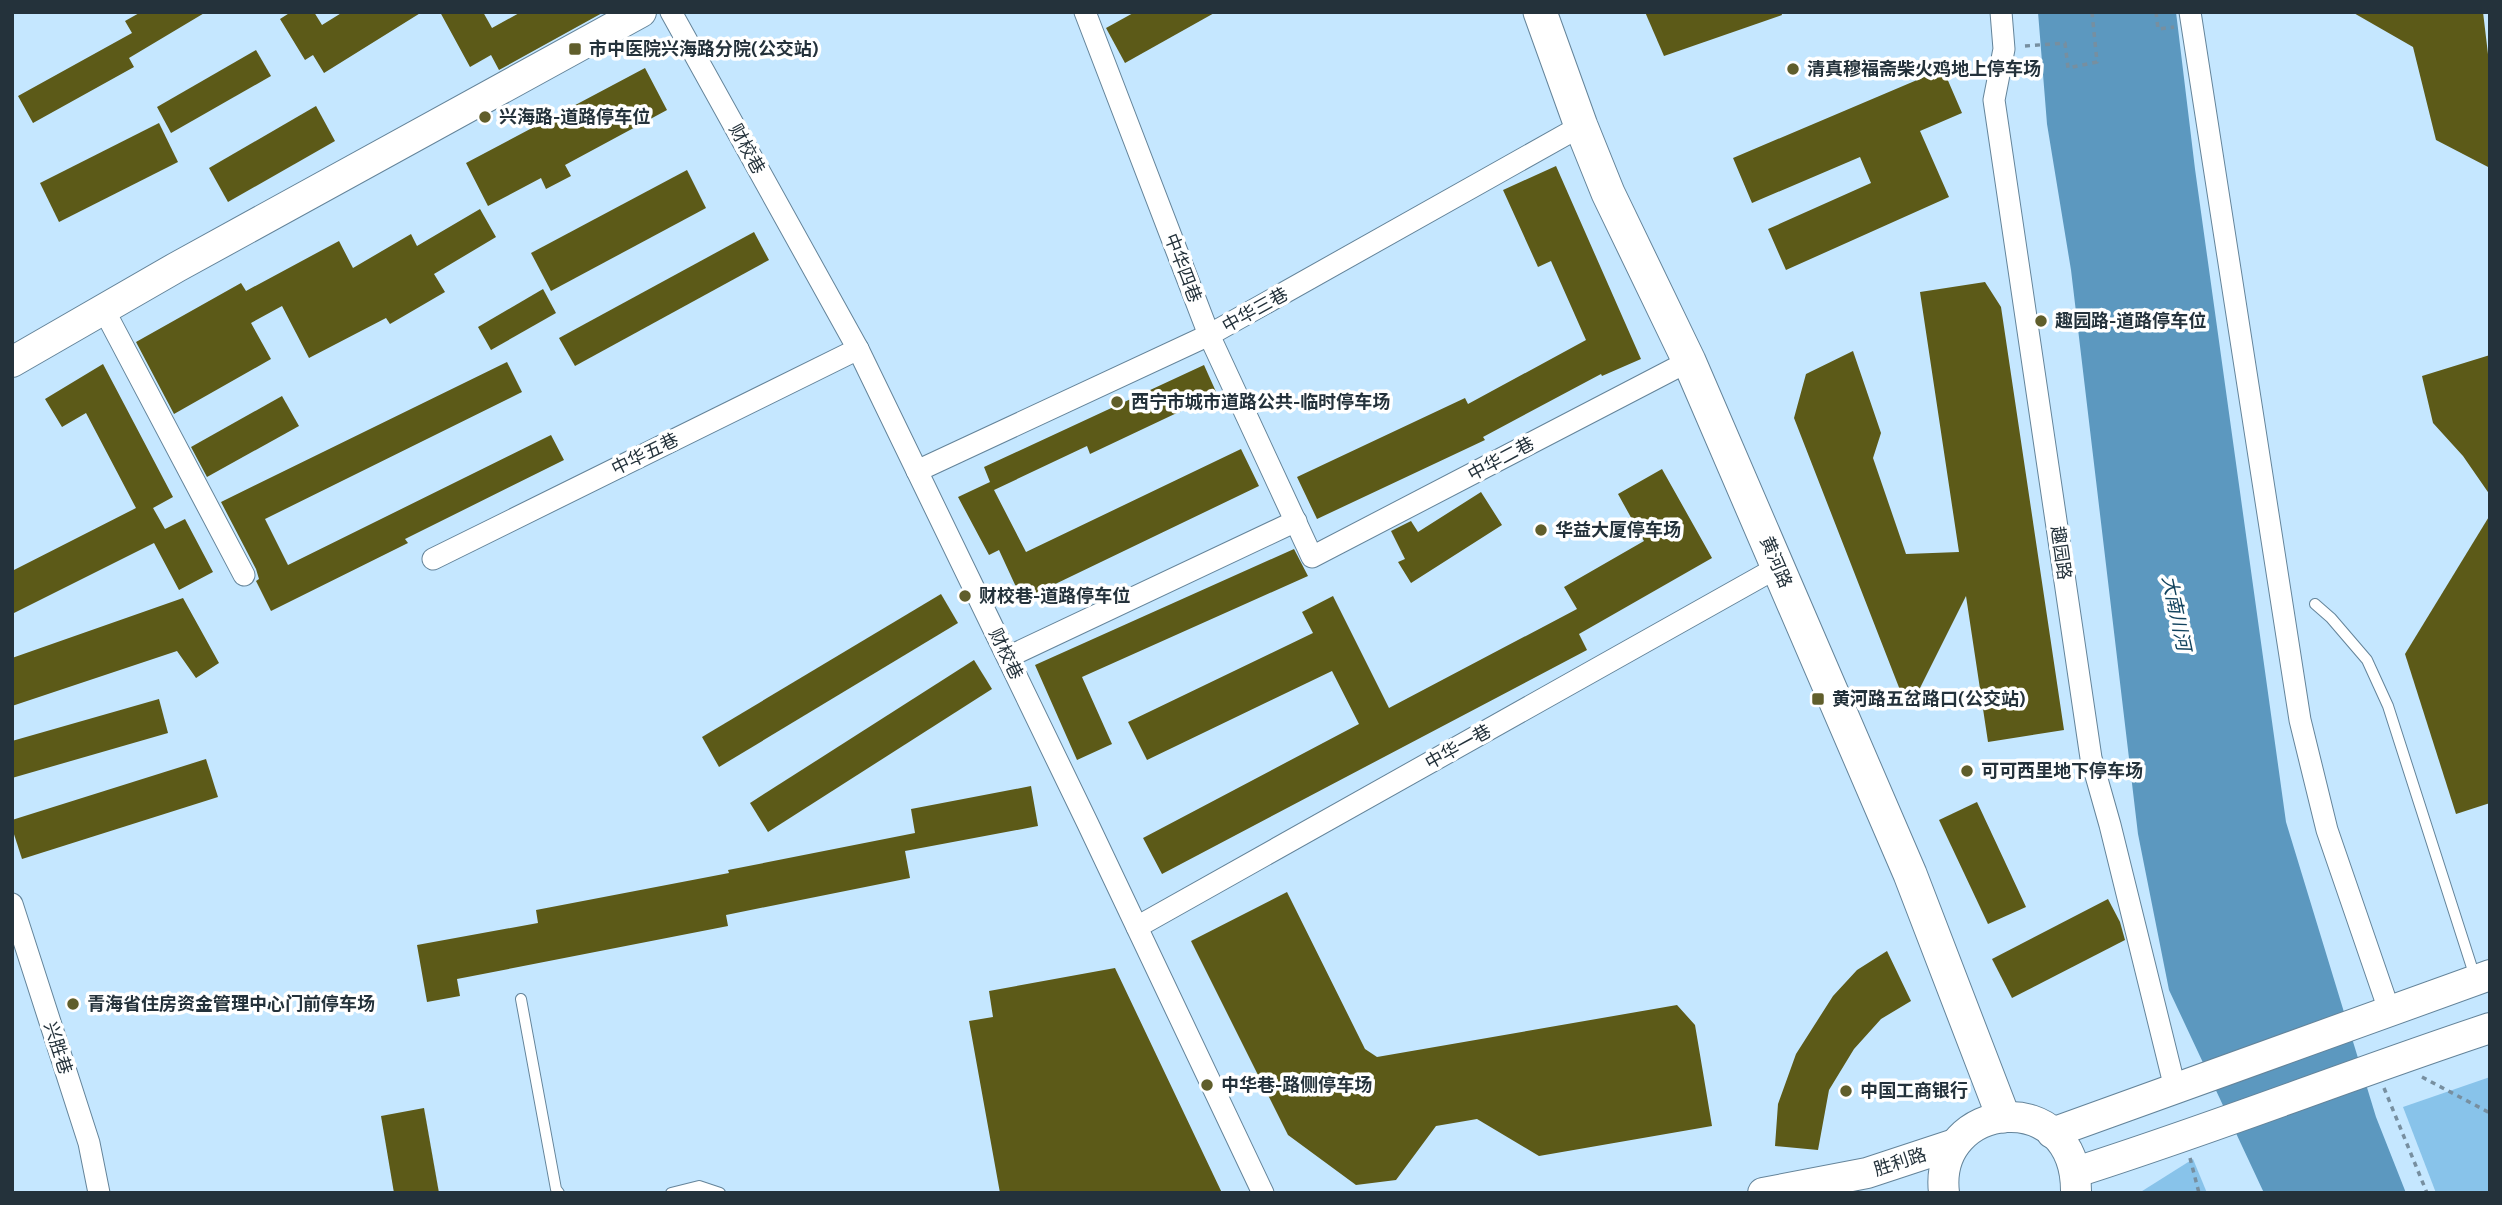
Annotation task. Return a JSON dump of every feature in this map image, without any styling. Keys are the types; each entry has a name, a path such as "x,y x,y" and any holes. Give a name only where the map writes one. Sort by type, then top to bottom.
{"main road":[{"path":"12,362 177,267 641,12"},
{"name":"黄河路","path":"1540,12 1608,193 1689,361 1910,874 2003,1116"},
{"path":"2052,1133 2483,978"},
{"path":"1944,1193 1942,1177 1955,1144 1971,1128 2003,1116 2032,1119 2045,1125 2062,1140 2069,1150 2076,1183 2197,1133 2391,1066 2490,1028"},
{"name":"胜利路","path":"1763,1193 1867,1172 1955,1144"}],"street":[{"name":"财校巷","path":"671,12 858,349 1138,927 1263,1193"},
{"name":"中华四巷","path":"1085,12 1209,335 1312,557"},
{"name":"趣园路","path":"2001,12 2004,49 1994,100 2091,758 2183,1085"},
{"path":"2185,19 2300,720 2377,1015"},
{"name":"中华三巷","path":"917,471 1209,335 1581,126"},
{"path":"104,310 244,575"},
{"name":"中华五巷","path":"433,559 858,349"},
{"name":"中华二巷","path":"1312,557 1689,361"},
{"path":"1008,657 1296,521"},
{"name":"中华一巷","path":"1138,927 1778,567"},
{"name":"兴胜巷","path":"12,904 89,1143 99,1193"}],"lane":[{"path":"2315,604 2368,660 2388,706 2483,978"},
{"path":"520,999 556,1189 559,1193"},
{"path":"671,1193 699,1186 720,1193"}],"path":[{"path":"2037,45 2065,43 2068,68 2097,62 2092,12"},
{"path":"2156,12 2158,29 2185,19"},
{"path":"2427,1193 2391,1066 2407,1069 2490,1113"},
{"path":"2197,1133 2199,1193"}],"shaded area":[{"path":"2490,1077 2490,1193 2436,1193 2403,1107"},
{"path":"2193,1159 2207,1193 2139,1193"}],"water":[{"name":"大南川河","path":"2038,12 2176,12 2195,169 2286,822 2376,1117 2406,1193 2264,1193 2169,990 2138,834 2071,270 2047,124"}],"building":[{"path":"141,12 206,12 129,58 134,67 33,123 18,96 132,33 125,21"},
{"path":"291,12 314,12 322,25 343,12 422,12 324,73 313,55 305,60 280,19"},
{"path":"440,12 483,12 492,28 521,12 604,12 499,70 491,55 470,67"},
{"path":"1135,12 1216,12 1125,63 1106,28"},
{"path":"1645,12 1781,12 1782,15 1664,56"},
{"path":"2352,12 2483,12 2490,71 2490,168 2436,140 2413,47"},
{"path":"256,50 271,76 171,133 157,107"},
{"path":"645,68 667,110 565,165 571,176 546,189 541,178 488,206 466,163"},
{"path":"1943,69 1962,113 1920,131 1949,197 1786,270 1768,229 1871,183 1860,157 1752,203 1733,158"},
{"path":"316,106 335,141 228,202 209,168"},
{"path":"159,123 178,162 59,222 40,183"},
{"path":"1556,166 1641,359 1602,376 1601,374 1483,437 1485,440 1317,519 1297,477 1465,398 1468,404 1586,340 1551,261 1538,267 1503,190"},
{"path":"687,170 706,208 551,291 531,253"},
{"path":"480,209 496,237 434,274 445,292 390,324 386,318 309,358 282,306 251,323 271,359 174,414 136,342 241,283 246,291 339,241 353,268 411,234 417,246"},
{"path":"754,232 769,260 575,366 559,338"},
{"path":"1985,282 2001,307 2064,730 1988,742 1966,596 1914,700 1900,690 1794,418 1806,374 1853,351 1881,433 1873,458 1906,554 1959,552 1920,292"},
{"path":"543,289 556,313 491,350 478,327"},
{"path":"2490,355 2490,495 2463,456 2433,423 2422,376"},
{"path":"507,362 522,392 265,519 288,565 551,435 564,460 405,539 408,543 271,611 256,581 259,579 256,569 221,502"},
{"path":"103,364 173,497 153,508 165,529 185,519 213,572 179,590 154,543 12,614 12,571 136,508 86,413 62,427 45,399"},
{"path":"1204,365 1217,394 1090,454 1087,446 994,490 1026,552 1241,449 1259,486 1022,600 999,550 989,555 958,497 990,482 984,467"},
{"path":"282,396 299,426 207,477 191,447"},
{"path":"1662,469 1712,558 1579,634 1587,650 1162,874 1143,838 1359,724 1332,671 1147,760 1128,722 1313,633 1302,612 1333,596 1389,708 1577,609 1564,587 1644,541 1618,494"},
{"path":"1481,492 1502,525 1411,583 1398,562 1405,559 1391,531 1411,521 1418,532"},
{"path":"2490,515 2490,803 2456,814 2405,654"},
{"path":"1294,549 1308,576 1082,677 1112,744 1077,760 1035,665"},
{"path":"941,594 958,623 719,767 702,737"},
{"path":"183,598 219,663 196,678 177,651 12,706 12,658"},
{"path":"974,660 992,689 768,832 750,803"},
{"path":"159,699 168,733 12,778 12,741"},
{"path":"206,759 218,797 22,859 12,820"},
{"path":"1031,786 1038,826 905,851 910,878 726,915 728,926 457,979 460,996 427,1002 417,945 538,923 536,910 729,873 728,870 915,833 911,809"},
{"path":"1977,802 2026,907 1988,924 1939,820"},
{"path":"1287,892 1365,1049 1377,1057 1677,1005 1695,1025 1712,1126 1539,1156 1477,1119 1436,1126 1396,1180 1356,1185 1288,1135 1191,941"},
{"path":"2108,899 2120,922 2125,940 2012,998 1992,959"},
{"path":"1887,951 1911,1001 1881,1019 1854,1049 1829,1090 1818,1150 1775,1146 1778,1104 1796,1054 1833,996 1857,970"},
{"path":"1115,968 1222,1193 1000,1193 969,1021 993,1017 989,991"},
{"path":"424,1108 439,1193 394,1193 381,1116"}],"place":[{"name":"市中医院兴海路分院(公交站)","path":"575,49"},
{"name":"清真穆福斋柴火鸡地上停车场","path":"1793,69"},
{"name":"兴海路-道路停车位","path":"485,117"},
{"name":"趣园路-道路停车位","path":"2041,321"},
{"name":"西宁市城市道路公共-临时停车场","path":"1117,402"},
{"name":"华益大厦停车场","path":"1541,530"},
{"name":"财校巷-道路停车位","path":"965,596"},
{"name":"黄河路五岔路口(公交站)","path":"1818,699"},
{"name":"可可西里地下停车场","path":"1967,771"},
{"name":"青海省住房资金管理中心门前停车场","path":"73,1004"},
{"name":"中华巷-路侧停车场","path":"1207,1085"},
{"name":"中国工商银行","path":"1846,1091"}]}
